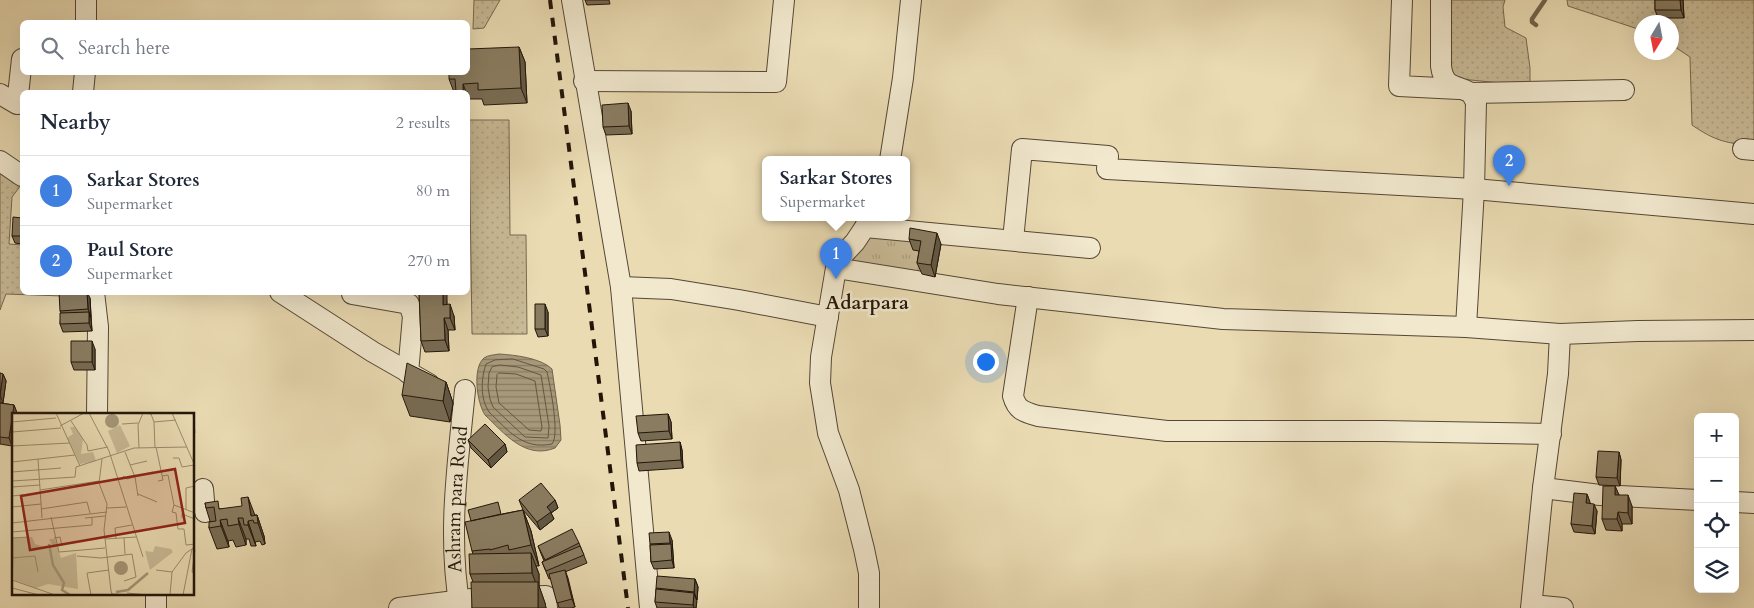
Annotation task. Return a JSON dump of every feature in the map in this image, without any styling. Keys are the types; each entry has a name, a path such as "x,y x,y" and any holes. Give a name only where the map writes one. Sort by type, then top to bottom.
{"street":[{"path":"86,0 86,20"},
{"path":"572,0 584,81 621,287 650,608"},
{"path":"584,81 776,82 784,0"},
{"path":"891,156 903,78 911,0"},
{"path":"1402,0 1399,86 1468,91 1624,90"},
{"path":"1441,0 1442,72 1450,85 1468,91 1476,102 1474,189 1466,327"},
{"path":"0,94 17,104 20,75"},
{"path":"83,90 85,75"},
{"path":"1013,240 1022,149 1108,156 1107,169 1474,189 1754,214"},
{"path":"0,161 20,175"},
{"path":"868,608 868,574 864,549 849,490 828,433 820,383 821,357 836,268 840,258 848,251 868,223 1090,248"},
{"path":"836,268 998,294 1224,319 1466,327 1560,334 1754,330"},
{"path":"621,287 671,289 739,300 828,318"},
{"path":"94,295 98,345 97,413"},
{"path":"285,295 408,372 413,316 409,304 358,295"},
{"path":"1028,297 1013,396 1016,405 1023,411 1038,416 1168,432 1382,431 1551,434"},
{"path":"1560,334 1558,374 1543,488 1532,607 1563,608"},
{"name":"Ashram para Road","path":"408,372 464,397 453,514 455,565 460,604"},
{"path":"1543,488 1600,495 1694,500"},
{"path":"203,489 203,512"},
{"path":"1739,502 1754,503"},
{"path":"399,608 460,604 493,598 546,596 547,608"}],"green space":[{"path":"474,0 500,0 484,28 473,29"},
{"path":"1447,0 1505,0 1503,7 1505,27 1526,38 1530,86 1461,79 1453,75 1448,68"},
{"path":"1567,0 1754,0 1754,146 1721,140 1707,135 1692,125 1690,57 1679,50 1679,15 1634,15 1634,28 1568,6"},
{"path":"470,120 509,120 510,235 526,235 527,334 472,334"},
{"path":"0,170 20,184 12,197 9,244 20,245 20,294 6,294 0,310"},
{"path":"863,233 915,240 925,252 922,274 849,262"}],"water":[{"path":"499,354 535,360 552,369 561,440 555,448 544,451 525,448 508,437 482,410 477,386 478,369 484,358"}],"building":[{"path":"1655,0 1680,0 1681,10 1655,10"},
{"path":"519,47 521,88 478,90 478,83 463,84 463,90 456,90 455,79 449,79 449,75 470,75 470,49"},
{"path":"628,103 629,126 603,127 602,105"},
{"path":"13,217 20,218 20,236 12,236"},
{"path":"910,228 937,233 931,265 917,263 921,241 909,239"},
{"path":"59,295 87,295 88,309 60,311"},
{"path":"419,295 443,295 443,305 450,304 450,318 444,318 445,340 421,341"},
{"path":"535,304 545,304 545,329 535,329"},
{"path":"89,312 89,323 60,324 60,313"},
{"path":"71,341 92,341 92,362 71,362"},
{"path":"407,363 446,382 443,401 402,395"},
{"path":"0,373 3,374 0,395"},
{"path":"0,403 14,405 9,438 0,437"},
{"path":"668,414 669,431 638,433 636,416"},
{"path":"485,424 505,444 488,460 468,440"},
{"path":"680,442 681,460 637,463 636,445"},
{"path":"1598,451 1619,452 1617,478 1596,477"},
{"path":"541,483 555,500 547,507 551,512 537,522 519,500"},
{"path":"1603,486 1615,486 1615,495 1628,495 1628,513 1618,512 1617,519 1602,519"},
{"path":"1574,493 1587,494 1586,503 1594,504 1592,526 1571,524"},
{"path":"248,497 251,516 257,515 258,523 254,523 253,520 248,521 248,525 244,525 243,518 238,518 239,524 228,526 227,519 220,520 221,526 209,528 209,522 216,521 214,507 206,508 205,503 218,501 219,509 242,506 241,498"},
{"path":"498,502 501,514 471,521 468,510"},
{"path":"523,510 531,545 509,550 508,545 490,550 472,551 465,522"},
{"path":"572,529 579,543 545,560 538,546"},
{"path":"669,532 670,543 650,544 649,533"},
{"path":"671,544 672,560 651,562 650,545"},
{"path":"580,546 584,555 546,571 542,562"},
{"path":"531,553 532,573 470,574 469,554"},
{"path":"565,570 572,599 557,603 549,574"},
{"path":"657,576 695,579 694,592 656,588"},
{"path":"471,582 538,582 538,608 472,608"},
{"path":"656,589 694,593 693,605 655,602"}],"waterway":[{"path":"1536,25 1532,22 1532,19 1545,0"}],"railway":[{"path":"550,0 628,608"}],"place":[{"name":"Paul Store","path":"1509,186"},
{"name":"Sarkar Stores","path":"836,279"}],"district":[{"name":"Adarpara","path":"867,302"}]}
